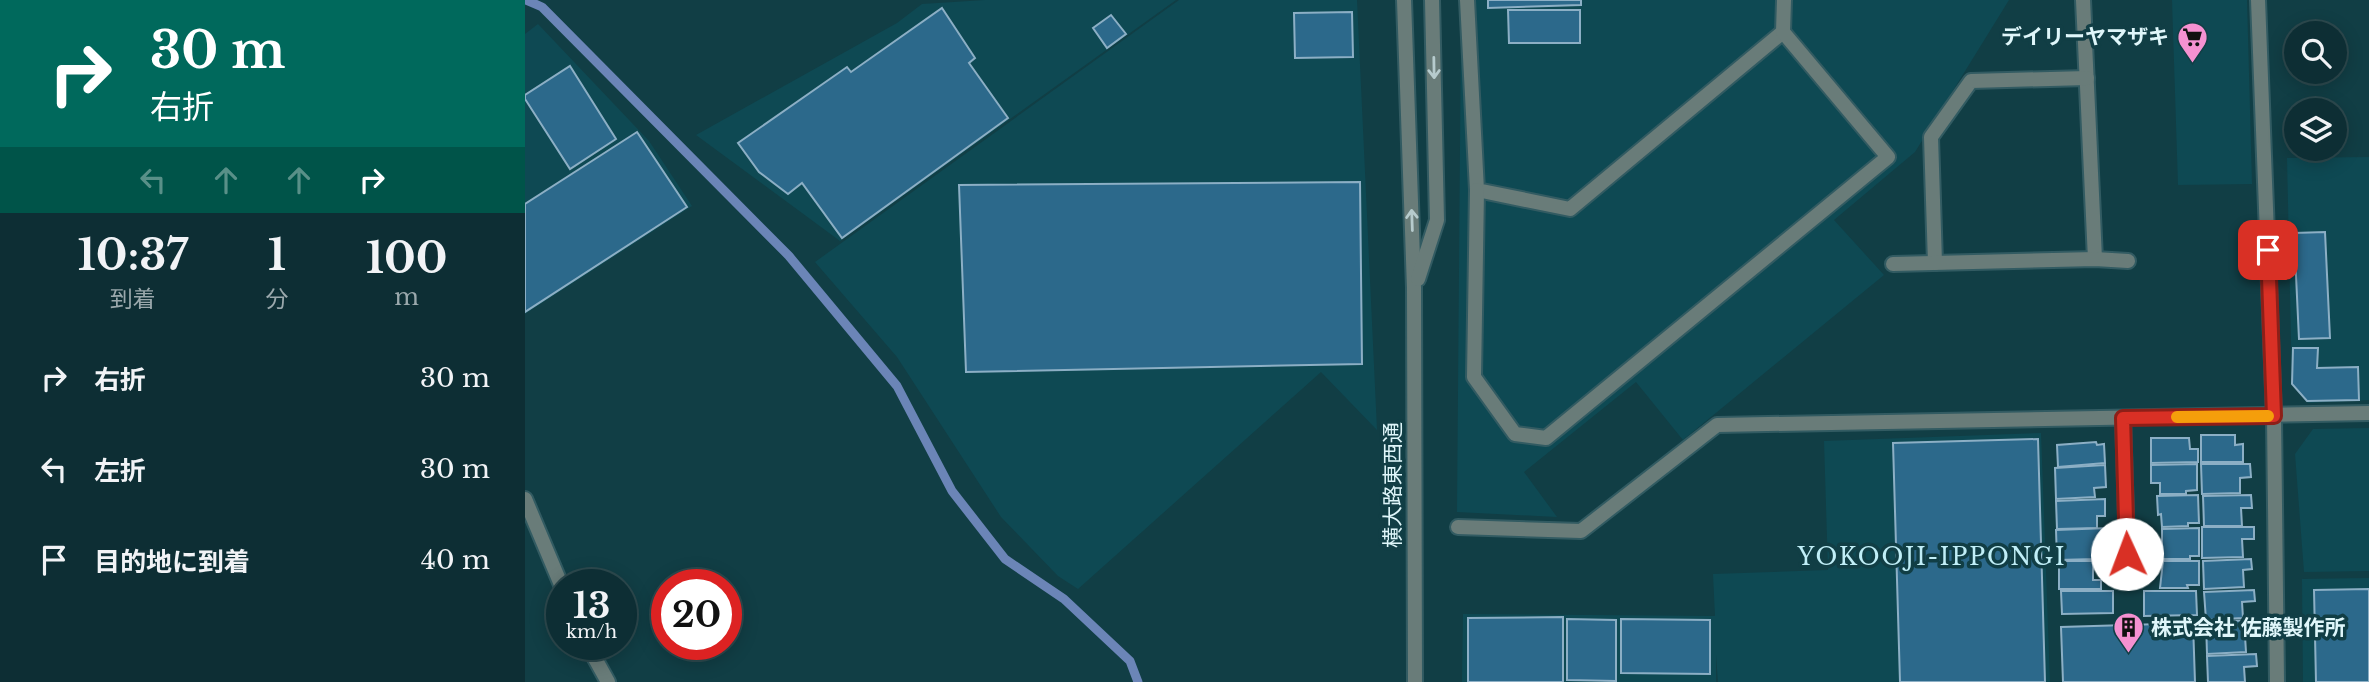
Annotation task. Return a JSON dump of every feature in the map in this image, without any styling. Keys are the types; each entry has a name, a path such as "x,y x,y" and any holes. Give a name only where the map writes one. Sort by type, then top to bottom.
{"street":[{"name":"横大路東西通","path":"1404,0 1414,288 1415,682"},
{"name":"横大路東西通","path":"1414,288 1437,220 1432,0"},
{"path":"1467,0 1478,190 1474,377 1515,434 1546,438 1888,157 1783,32 1784,0"},
{"path":"2083,0 2095,259"},
{"path":"2258,0 2274,416 2277,682"},
{"path":"1478,190 1570,209 1783,32"},
{"path":"1935,263 1931,137 1971,81 2087,78"},
{"path":"1893,264 2095,259 2128,261"},
{"path":"1458,527 1581,531 1717,425 2369,413"},
{"path":"2123,418 2128,581"},
{"path":"525,499 554,569"},
{"path":"596,660 608,682"}],"shaded area":[{"path":"985,0 1176,0 840,241 696,135 897,23 922,4"},
{"path":"1179,0 1357,0 1377,430 1321,372 1078,589 1058,576 1001,517 897,357 815,262"},
{"path":"1476,0 2009,0 1915,152 1834,220 1884,275 1683,440 1636,382 1524,472 1557,517 1457,512 1461,26"},
{"path":"2172,0 2247,0 2252,184 2178,185"},
{"path":"538,24 649,141 692,206 525,314 525,34"},
{"path":"2347,157 2369,157 2369,400 2308,403 2292,385 2287,161 2347,161"},
{"path":"2369,428 2369,571 2304,572 2295,454 2313,429"},
{"path":"2041,433 2050,682 1718,682 1716,655 1716,682 1462,682 1463,614 1715,616 1713,574 1828,570 1824,441"},
{"path":"2369,578 2369,682 2303,682 2302,579"}],"building":[{"path":"1488,0 1581,0 1581,5 1488,8"},
{"path":"942,8 975,58 969,63 1008,118 842,238 802,183 788,194 759,172 738,143 847,67 851,72"},
{"path":"1508,10 1580,10 1580,43 1509,43"},
{"path":"1352,12 1353,57 1295,58 1294,13"},
{"path":"1111,15 1126,34 1107,48 1093,28"},
{"path":"570,66 616,139 570,169 525,95"},
{"path":"637,132 687,207 525,312 525,204"},
{"path":"1360,182 1362,364 966,372 959,185"},
{"path":"2325,232 2330,338 2299,339 2294,233"},
{"path":"2293,348 2318,348 2317,368 2358,367 2359,400 2307,401 2292,384"},
{"path":"2201,435 2235,435 2235,445 2243,444 2243,462 2201,462"},
{"path":"2151,438 2189,438 2190,449 2198,449 2198,462 2151,463"},
{"path":"2038,439 2045,682 1900,682 1893,443"},
{"path":"2096,442 2097,445 2104,444 2105,463 2058,467 2057,445"},
{"path":"2197,464 2197,490 2186,491 2186,494 2160,494 2160,483 2151,483 2151,465"},
{"path":"2201,464 2250,464 2251,477 2240,478 2240,493 2202,494"},
{"path":"2105,465 2106,487 2094,488 2095,497 2056,499 2055,468"},
{"path":"2198,495 2199,523 2162,527 2157,496"},
{"path":"2251,495 2252,508 2241,508 2242,526 2204,526 2203,496"},
{"path":"2105,499 2105,516 2097,516 2097,528 2057,529 2056,501"},
{"path":"2202,527 2254,527 2254,539 2242,539 2243,557 2202,558"},
{"path":"2108,528 2109,549 2095,549 2096,559 2057,560 2056,530"},
{"path":"2199,528 2199,556 2190,556 2190,559 2162,559 2162,529"},
{"path":"2251,559 2252,569 2243,570 2244,587 2204,589 2203,561"},
{"path":"2059,561 2093,561 2093,580 2101,580 2101,589 2059,589"},
{"path":"2163,561 2199,561 2199,585 2187,585 2188,588 2160,588"},
{"path":"2369,589 2369,682 2316,682 2314,590"},
{"path":"2254,590 2255,601 2242,602 2243,618 2206,620 2204,592"},
{"path":"2061,591 2113,591 2113,613 2062,614"},
{"path":"2144,591 2196,591 2197,615 2144,616"},
{"path":"1563,617 1563,682 1468,682 1468,618"},
{"path":"1567,619 1616,620 1616,681 1567,680"},
{"path":"1621,619 1710,620 1710,674 1621,673"},
{"path":"2255,620 2256,635 2245,636 2246,652 2207,654 2206,622"},
{"name":"株式会社 佐藤製作所","path":"2193,623 2195,682 2063,682 2061,627"},
{"path":"2256,654 2257,666 2244,667 2245,682 2208,682 2207,656"}],"waterway":[{"path":"526,0 542,7 789,256 897,386 952,491 1005,559 1064,599 1130,661 1138,682"}],"slow traffic":[{"path":"2177,417 2268,416"}],"place":[{"name":"デイリーヤマザキ","path":"2192,64"},
{"name":"株式会社 佐藤製作所","path":"2128,655"}],"district":[{"name":"YOKOOJI-IPPONGI","path":"1932,557"}],"route":[{"path":"2127,554 2123,418 2274,416 2268,250"}]}
